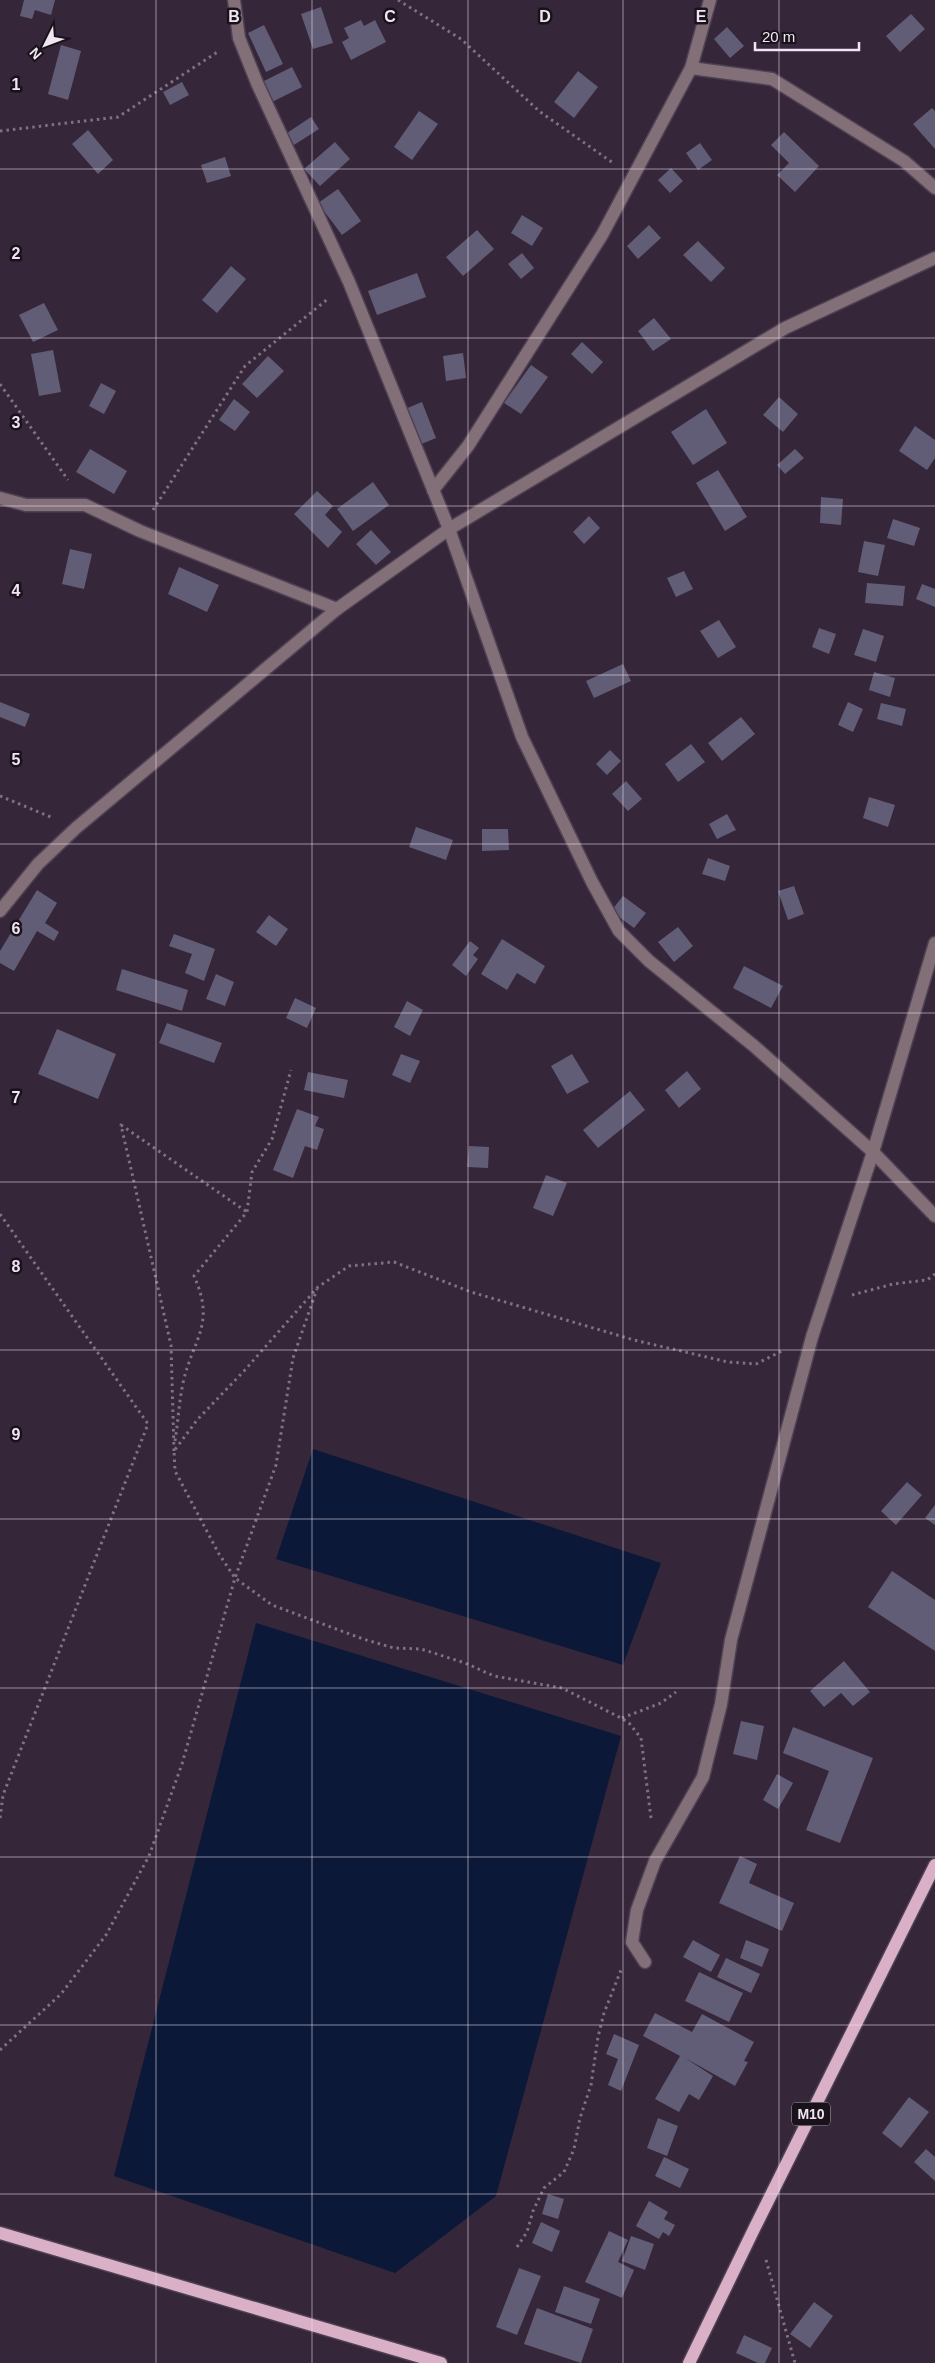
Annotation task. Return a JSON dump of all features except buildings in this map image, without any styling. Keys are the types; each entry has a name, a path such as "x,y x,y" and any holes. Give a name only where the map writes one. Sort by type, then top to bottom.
{"main road":[{"name":"M10","path":"689,2363 935,1866"},
{"path":"0,2232 442,2363"}],"street":[{"path":"234,0 239,38 257,83 349,282 449,529 522,736 592,882 619,931 649,961 754,1046 873,1152 935,1216"},
{"path":"432,490 468,446 602,235 691,68 710,0"},
{"path":"691,68 772,79 904,161 935,188"},
{"path":"0,911 38,864 76,828 337,609 449,529 785,328 935,258"},
{"path":"0,498 26,505 85,505 140,531 337,609"},
{"path":"646,1962 632,1942 637,1910 655,1861 703,1777 720,1704 731,1640 819,1316 873,1152 935,943"}],"path":[{"path":"398,0 461,39 539,111 632,177"},
{"path":"0,131 118,117 239,38"},
{"path":"140,531 245,366 349,282"},
{"path":"0,384 85,505"},
{"path":"0,796 76,828"},
{"path":"174,1452 183,1382 204,1320 202,1294 194,1276 247,1212 252,1172 272,1139 290,1070"},
{"path":"247,1212 121,1125 172,1345 175,1471 219,1554 236,1578 272,1605 363,1639 394,1648 421,1649 465,1663 494,1676 562,1688 630,1723 641,1738 655,1861"},
{"path":"0,1214 148,1424 3,1795 0,1820"},
{"path":"174,1452 197,1420 244,1371 318,1287 349,1266 394,1262 481,1295 634,1340 728,1362 756,1364 791,1347"},
{"path":"819,1316 854,1294 893,1284 927,1280 935,1274"},
{"path":"0,2050 61,1994 106,1935 150,1856 182,1764 236,1578 276,1465 293,1358 318,1287"},
{"path":"621,1718 660,1703 676,1692"},
{"path":"517,2247 527,2232 533,2211 544,2188 564,2172 574,2149 580,2118 591,2085 598,2037 604,2013 632,1942"},
{"path":"755,2227 795,2363"}],"water":[{"path":"313,1449 661,1563 623,1665 276,1559"},
{"path":"256,1623 621,1736 496,2196 395,2273 114,2176"}]}
